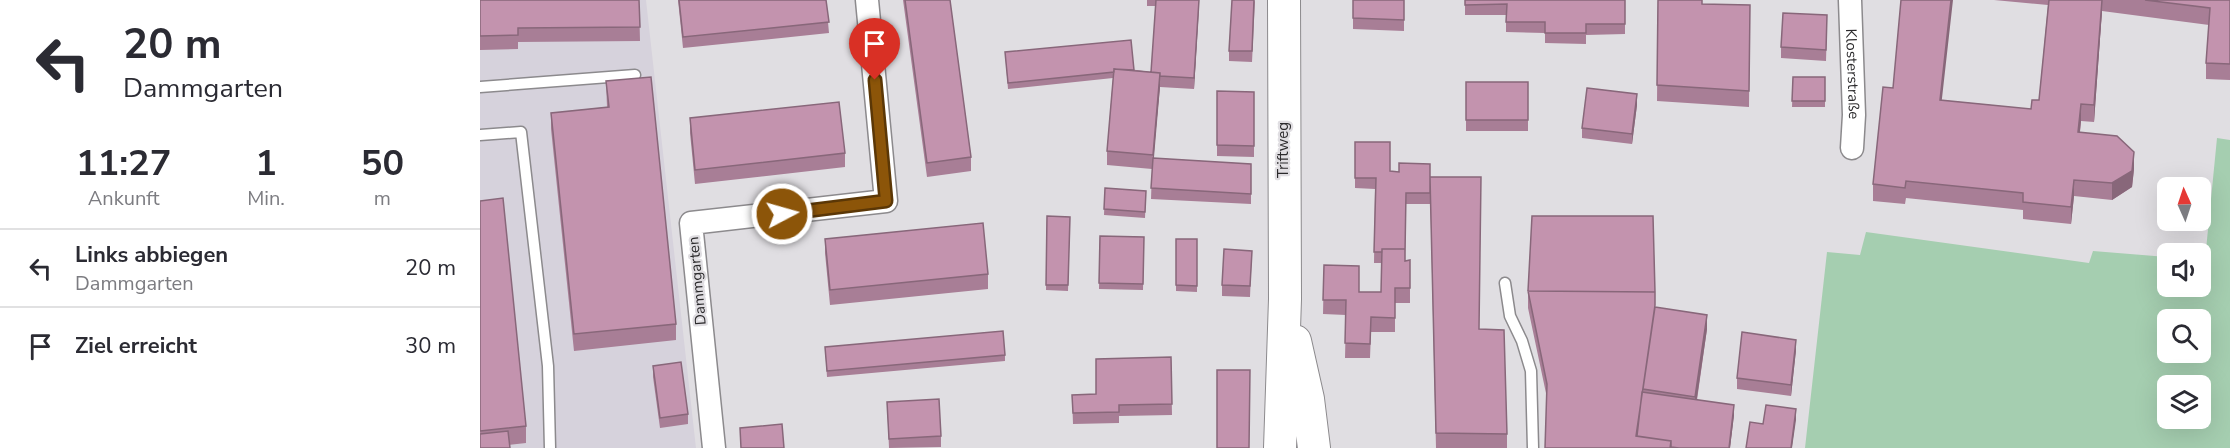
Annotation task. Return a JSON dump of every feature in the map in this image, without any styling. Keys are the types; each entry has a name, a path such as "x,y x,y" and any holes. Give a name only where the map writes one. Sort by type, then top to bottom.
{"main road":[{"name":"Triftweg","path":"1280,448 1285,299 1284,0"},
{"name":"Triftweg","path":"1285,299 1308,399 1314,448"}],"street":[{"name":"Dammgarten","path":"714,448 692,223 886,201 867,0"},
{"name":"Klosterstraße","path":"1850,0 1854,115 1852,148"}],"lane":[{"path":"480,87 634,75"},
{"path":"480,135 521,132 548,366 550,448"},
{"path":"1505,283 1510,316 1522,341 1531,371 1533,448"}],"shaded area":[{"path":"480,0 646,0 696,448 480,448"}],"green space":[{"path":"2217,138 2230,140 2230,448 1805,448 1827,252 1860,255 1866,232 2089,263 2093,251 2157,256 2157,297 2211,297 2211,243 2207,243 2208,231 2211,231 2211,199"}],"building":[{"path":"480,0 639,0 640,27 518,28 518,35 480,36"},
{"path":"679,0 826,0 829,22 683,37"},
{"path":"905,0 950,0 971,157 927,163"},
{"path":"1156,0 1199,0 1194,78 1160,76 1160,73 1151,72"},
{"path":"1232,0 1254,0 1252,51 1229,51"},
{"path":"1353,0 1404,0 1404,20 1353,18"},
{"path":"1465,0 1625,0 1625,24 1586,24 1586,33 1545,33 1545,22 1506,22 1507,4 1465,5"},
{"path":"1658,0 1702,0 1702,4 1750,5 1749,91 1657,85"},
{"path":"1901,0 1951,0 1940,100 2031,109 2032,100 2039,100 2049,0 2102,0 2094,105 2081,104 2078,132 2117,136 2134,152 2132,171 2112,183 2074,180 2071,207 2023,202 2023,193 1906,181 1905,188 1873,184 1883,87 1893,88"},
{"path":"2145,0 2230,0 2230,64 2206,63 2210,8"},
{"path":"1783,13 1827,15 1826,50 1781,47"},
{"path":"1131,40 1134,70 1114,69 1114,72 1008,83 1005,52"},
{"path":"1114,69 1160,73 1153,155 1107,151"},
{"path":"651,77 676,324 574,334 551,113 609,107 606,81"},
{"path":"1793,77 1825,77 1825,101 1792,101"},
{"path":"1466,82 1528,82 1528,120 1466,120"},
{"path":"1587,88 1637,94 1632,134 1582,128"},
{"path":"1217,91 1254,92 1254,146 1217,145"},
{"path":"839,102 845,153 695,170 690,118"},
{"path":"1355,142 1390,142 1390,171 1399,172 1399,163 1430,164 1430,193 1406,193 1405,252 1405,249 1382,249 1382,252 1374,252 1376,178 1355,178"},
{"path":"1153,158 1251,164 1251,194 1151,188"},
{"path":"1430,177 1481,177 1479,329 1504,330 1507,434 1436,433"},
{"path":"1105,188 1146,191 1145,212 1104,209"},
{"path":"503,198 526,426 480,431 480,201"},
{"path":"1047,216 1070,217 1068,285 1046,285"},
{"path":"1532,216 1653,216 1655,292 1528,291"},
{"path":"983,223 988,274 830,290 825,239"},
{"path":"1100,236 1144,237 1143,284 1099,283"},
{"path":"1176,239 1197,239 1197,286 1176,285"},
{"path":"1224,249 1252,251 1250,286 1222,285"},
{"path":"1382,249 1405,249 1405,261 1410,260 1410,288 1395,288 1395,318 1371,317 1370,344 1345,343 1346,300 1323,300 1324,265 1359,266 1359,292 1381,292"},
{"path":"1528,291 1655,292 1636,436 1671,441 1670,448 1545,448 1547,384"},
{"path":"1655,307 1707,315 1695,397 1643,389"},
{"path":"1003,331 1005,355 827,371 825,347"},
{"path":"1742,332 1796,340 1791,385 1737,378"},
{"path":"1171,357 1172,404 1119,405 1119,412 1073,413 1072,395 1096,394 1096,359"},
{"path":"681,362 688,414 660,418 653,366"},
{"path":"1217,370 1250,370 1249,448 1217,448"},
{"path":"1642,392 1734,405 1729,448 1671,447 1671,441 1637,436"},
{"path":"939,399 941,436 889,439 887,402"},
{"path":"1766,405 1796,409 1791,448 1746,448 1750,422 1763,424"},
{"path":"782,424 784,448 741,448 740,428"},
{"path":"508,431 510,448 480,448 480,434"}],"route":[{"path":"782,214 886,201 875,80"}]}
